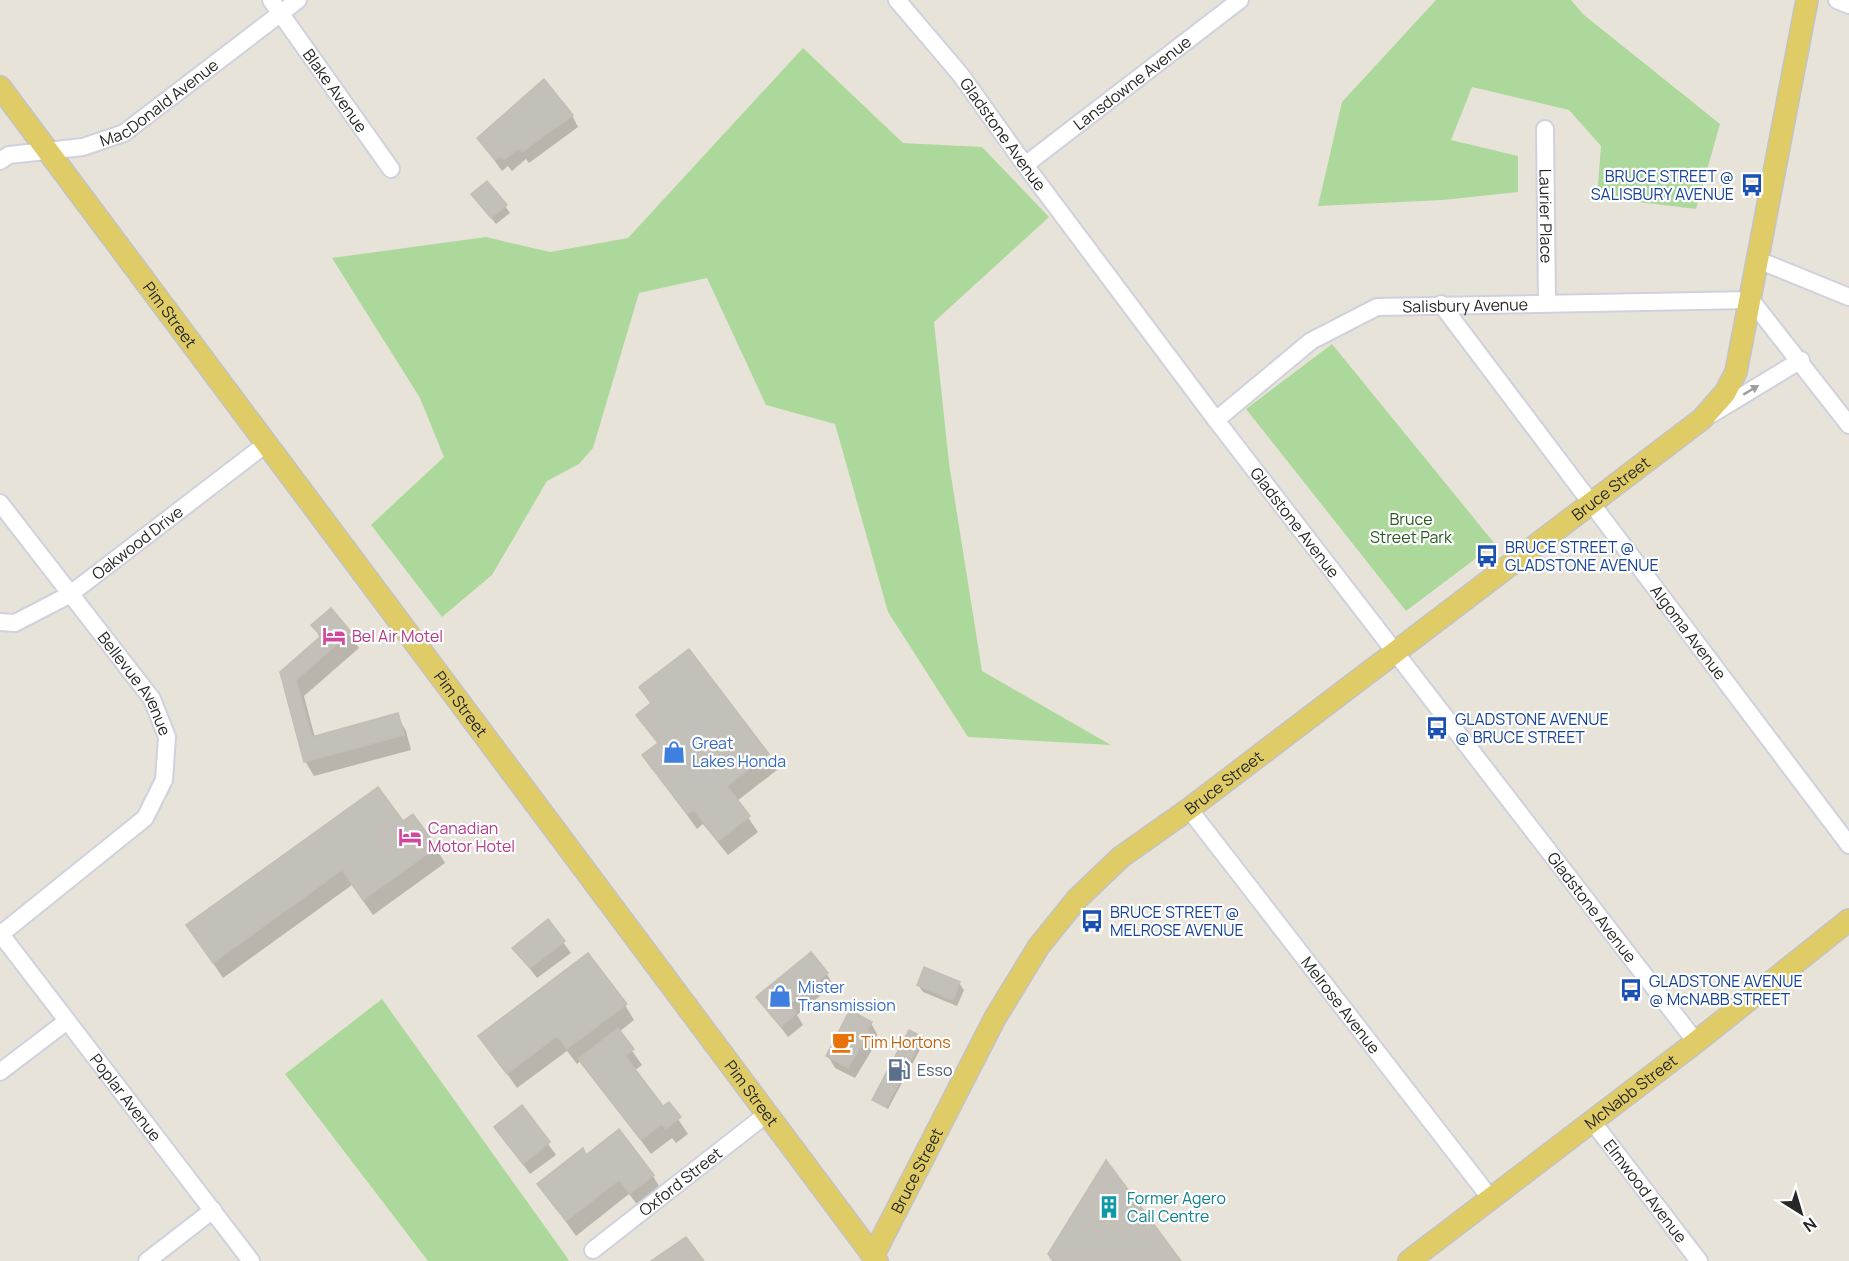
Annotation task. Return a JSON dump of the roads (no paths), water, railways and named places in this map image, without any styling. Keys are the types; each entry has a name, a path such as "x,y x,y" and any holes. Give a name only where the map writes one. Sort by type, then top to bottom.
{"main road":[{"name":"Bruce Street","path":"875,1258 995,1018 1039,946 1077,899 1121,857 1189,809 1702,419 1725,393 1736,372 1807,0"},
{"name":"Pim Street","path":"0,87 875,1258"},
{"name":"McNabb Street","path":"1418,1258 1849,920"}],"street":[{"name":"MacDonald Avenue","path":"0,161 9,155 83,147 124,133 275,6 298,0"},
{"name":"Gladstone Avenue","path":"897,0 960,74 1024,165 1216,420 1696,1042"},
{"name":"Lansdowne Avenue","path":"1024,165 1240,0"},
{"path":"1837,0 1849,5"},
{"name":"Blake Avenue","path":"275,6 391,169"},
{"name":"Laurier Place","path":"1545,129 1546,303"},
{"path":"1758,260 1849,297"},
{"path":"1751,300 1801,360 1849,425"},
{"name":"Salisbury Avenue","path":"1216,420 1311,341 1377,307 1441,304 1751,300"},
{"name":"Algoma Avenue","path":"1441,304 1590,505 1849,845"},
{"name":"Bruce Street","path":"1702,419 1801,360"},
{"name":"Oakwood Drive","path":"0,622 15,623 69,595 266,444"},
{"name":"Bellevue Avenue","path":"0,503 69,595 152,699 167,737 164,780 145,818 0,934"},
{"name":"Melrose Avenue","path":"1189,809 1491,1199"},
{"name":"Poplar Avenue","path":"0,934 251,1261"},
{"path":"0,1072 68,1021"},
{"name":"Oxford Street","path":"593,1250 768,1113"},
{"name":"Elmwood Avenue","path":"1592,1121 1699,1261"},
{"path":"147,1261 213,1210"}],"place":[{"name":"BRUCE STREET @ SALISBURY AVENUE","path":"1752,185"},
{"name":"BRUCE STREET @ GLADSTONE AVENUE","path":"1487,556"},
{"name":"Bel Air Motel","path":"334,636"},
{"name":"GLADSTONE AVENUE @ BRUCE STREET","path":"1437,728"},
{"name":"Great Lakes Honda","path":"674,752"},
{"name":"Canadian Motor Hotel","path":"410,837"},
{"name":"BRUCE STREET @ MELROSE AVENUE","path":"1092,921"},
{"name":"GLADSTONE AVENUE @ McNABB STREET","path":"1631,990"},
{"name":"Mister Transmission","path":"780,996"},
{"name":"Tim Hortons","path":"843,1042"},
{"name":"Esso","path":"899,1070"},
{"name":"Former Agero Call Centre","path":"1109,1207"}],"park label":[{"name":"Bruce Street Park","path":"1411,528"}]}
